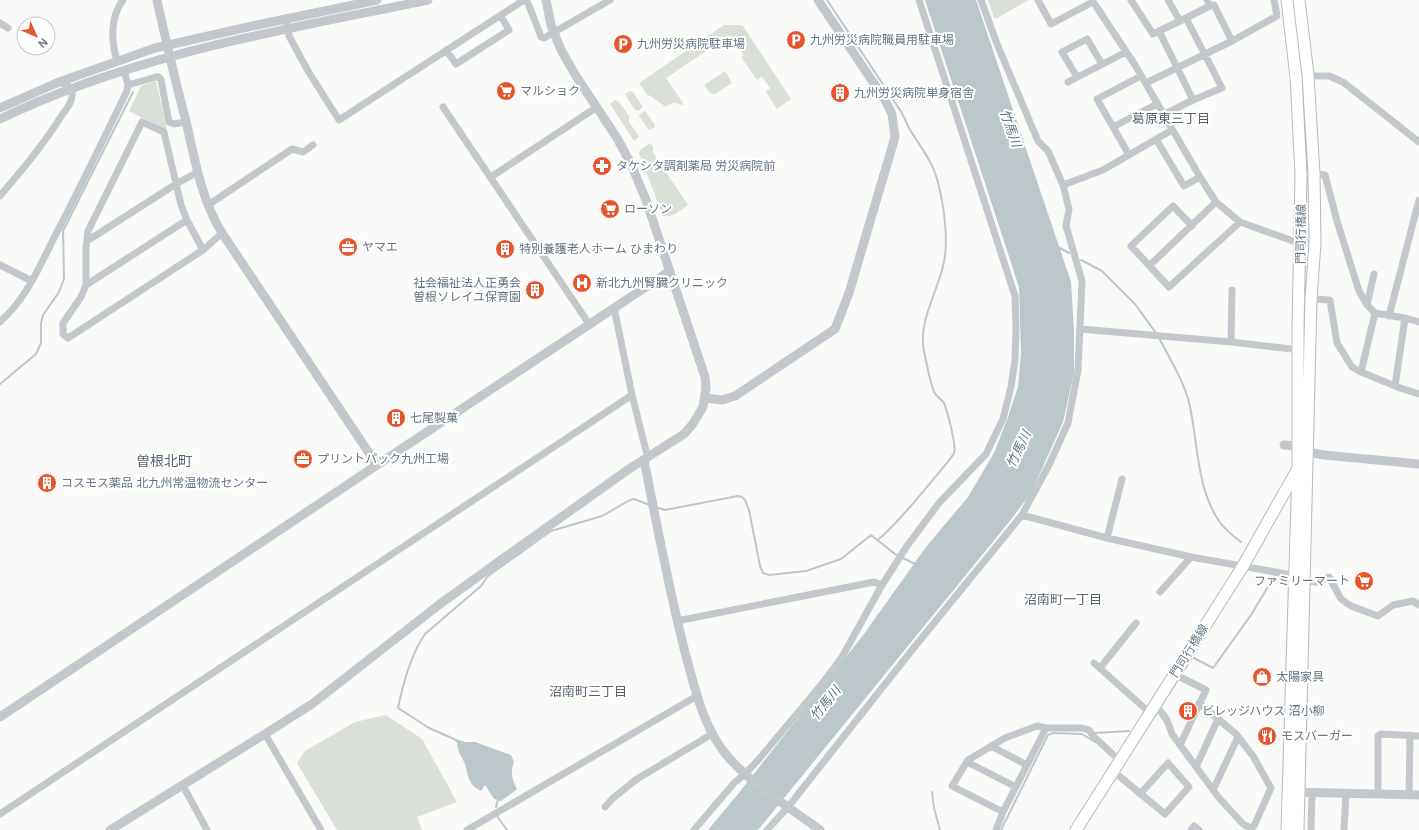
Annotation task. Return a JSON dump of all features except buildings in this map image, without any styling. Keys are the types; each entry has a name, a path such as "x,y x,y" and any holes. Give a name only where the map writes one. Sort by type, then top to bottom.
{"main road":[{"name":"門司行橋線","path":"1287,0 1296,77 1301,174 1297,446 1298,469 1296,509 1301,578"},
{"name":"門司行橋線","path":"1287,830 1293,792 1307,452 1311,299 1315,243 1314,174 1308,75 1299,0"},
{"name":"門司行橋線","path":"1076,830 1120,760 1178,676 1243,566 1307,452"},
{"path":"1277,506 1285,506 1296,509"},
{"name":"門司行橋線","path":"1293,792 1298,830"}],"street":[{"path":"116,61 113,47 114,19 118,7 123,0"},
{"path":"157,0 198,172 208,205 222,233 377,465"},
{"path":"0,108 59,82 116,61 167,45 377,0"},
{"path":"0,120 28,106 71,89 124,70 170,56 428,0"},
{"path":"286,19 289,36 308,71 340,120 524,0 528,3 541,37 544,38 610,0"},
{"path":"110,830 312,704 440,604 508,554 629,469 688,430 703,407 706,388 704,372 656,227 631,164 617,138 573,71 559,46 553,33 546,0"},
{"path":"705,398 722,400 734,396 835,329 849,293 895,137 892,114 885,100 818,0"},
{"path":"694,830 734,783 747,775 842,657 882,584 898,560 938,503 986,454 1003,419 1011,387 1015,360 1015,296 919,0"},
{"path":"767,830 1022,515 1049,465 1068,423 1078,370 1082,281 1066,226 1069,209 1063,185 1048,151 1038,141 996,44 981,0"},
{"path":"1038,0 1051,24 1092,1 1146,84 1216,202 1240,222 1293,241 1301,243 1315,243"},
{"path":"1131,0 1154,34 1183,19 1208,3 1214,5 1232,41"},
{"path":"1164,115 1193,100 1222,88 1183,19 1168,0"},
{"path":"1146,84 1232,41 1277,16 1274,0"},
{"path":"446,50 456,64 509,30 501,16"},
{"path":"0,23 8,28"},
{"path":"1159,31 1193,100"},
{"path":"1077,77 1062,52 1087,39 1102,64"},
{"path":"1068,82 1126,52"},
{"path":"0,322 20,302 32,281 127,91 128,85 124,70"},
{"path":"1296,77 1308,75 1329,76 1343,82 1419,142"},
{"path":"1129,155 1098,99 1141,76"},
{"path":"128,85 159,77 161,80 169,122 174,124 186,122"},
{"path":"0,196 55,127 71,102 73,95 71,89 59,82"},
{"path":"1113,127 1157,104"},
{"path":"443,107 589,324"},
{"path":"491,178 597,107"},
{"path":"203,250 181,205 164,132 142,122 88,231 86,285 81,297 64,323 63,334 68,338 203,250 222,233"},
{"path":"1063,185 1103,170 1172,130"},
{"path":"1156,139 1184,186 1200,177"},
{"path":"208,205 292,149 303,152 313,145"},
{"path":"87,241 176,184 198,172"},
{"path":"1301,174 1325,175 1359,291 1367,305 1375,313 1419,322"},
{"path":"1389,316 1419,200"},
{"path":"1150,265 1216,202"},
{"path":"1192,226 1173,206 1131,246 1169,287 1240,222"},
{"path":"86,285 187,220"},
{"path":"0,265 32,281"},
{"path":"0,717 670,271"},
{"path":"1367,305 1374,274"},
{"path":"1232,290 1232,342"},
{"path":"1299,298 1330,300 1336,343 1352,367 1395,386 1419,394"},
{"path":"614,308 632,395 646,451 653,506 677,621 697,696 712,734 729,758 747,775 786,806 820,830"},
{"path":"1361,372 1375,313"},
{"path":"1395,386 1405,318"},
{"path":"1080,329 1232,342 1298,351 1310,351"},
{"path":"0,814 632,395"},
{"path":"1284,445 1297,446 1307,452 1324,456 1419,464"},
{"path":"1107,538 1122,479"},
{"path":"1022,515 1107,538 1191,557 1243,566 1317,582 1329,577 1341,599 1351,606 1378,616 1393,605 1413,601 1419,605"},
{"path":"1160,592 1191,557"},
{"path":"677,621 874,582 882,584"},
{"path":"1100,668 1136,623"},
{"path":"1094,663 1156,709 1168,722 1172,734 1213,790 1243,824 1250,828 1254,826 1271,788 1253,756 1238,737 1199,703"},
{"path":"1178,676 1206,690 1180,745"},
{"path":"467,830 697,696"},
{"path":"1196,767 1218,719"},
{"path":"1003,812 952,786 968,760 1005,738 1037,726 1046,728 1082,728 1089,730 1093,736 1120,760"},
{"path":"996,830 1003,812 1046,728"},
{"path":"265,734 321,830"},
{"path":"605,807 613,798 637,779 712,734"},
{"path":"1378,794 1378,736 1381,734 1419,736"},
{"path":"1409,795 1410,735"},
{"path":"1213,790 1238,737"},
{"path":"991,746 1027,765"},
{"path":"967,762 1016,787"},
{"path":"1113,771 1140,794 1165,814 1189,787 1168,763 1140,794"},
{"path":"182,784 207,830"},
{"path":"1293,792 1419,795"},
{"path":"1310,830 1312,792"},
{"path":"1344,830 1346,793"},
{"path":"1191,830 1194,826 1199,830"}],"shaded area":[{"path":"988,0 1029,0 997,18 994,18"},
{"path":"724,25 743,26 791,99 777,109 766,92 770,88 762,77 757,80 741,57 744,55 730,35 666,78 683,103 682,106 678,103 674,103 666,107 649,95 648,96 639,83"},
{"path":"725,71 732,83 715,94 710,93 704,85"},
{"path":"156,81 167,129 165,130 129,111 141,86"},
{"path":"630,91 633,92 643,107 638,111 635,110 625,94"},
{"path":"615,100 619,102 629,116 629,122 639,136 634,141 610,104"},
{"path":"644,111 655,125 655,127 650,130 639,116"},
{"path":"650,143 653,147 653,153 688,205 670,216 663,216 639,153 640,150"},
{"path":"386,715 422,739 457,802 417,817 422,830 337,830 297,763 305,751 355,722"}],"water":[{"name":"竹馬川","path":"925,0 976,0 1071,282 1074,330 1074,373 1063,422 1031,493 758,830 708,830 864,634 926,547 968,497 994,453 1018,387 1021,353 1019,287"},
{"path":"456,739 465,742 475,742 511,755 514,762 512,776 517,789 501,801 494,799 485,785 481,791 473,786 469,779"}],"waterway":[{"path":"827,0 900,110 909,128 929,159 934,170 943,204 946,231 943,266 926,318 923,340 929,377 935,393 944,403 955,449 948,462 911,506 878,540"},
{"path":"0,384 36,354 41,343 41,323 43,315 59,292 64,279 63,231 133,92"},
{"path":"1058,247 1069,253"},
{"path":"1081,260 1102,271 1135,304 1156,333"},
{"path":"1159,338 1180,378 1189,402 1201,477 1210,505 1222,525 1241,542"},
{"path":"656,507 665,510 738,496 742,497 745,500 749,510 760,566 763,573 769,575 806,571 841,559 871,535 895,554 915,564"},
{"path":"459,743 454,739 429,728 398,708 405,679 412,660 425,634 481,586 488,576 551,531 602,516 630,500 634,499 650,505"},
{"path":"1160,708 1192,657 1213,668 1251,615 1275,575"},
{"path":"1152,720 1158,712"},
{"path":"1095,733 1129,731"},
{"path":"1001,830 1048,735 1053,733 1082,734 1095,742"},
{"path":"932,792 934,808 940,830"},
{"path":"496,807 498,799"},
{"path":"497,816 507,830"}],"place":[{"name":"九州労災病院職員用駐車場","path":"796,40"},
{"name":"九州労災病院駐車場","path":"623,44"},
{"name":"マルショク","path":"506,91"},
{"name":"九州労災病院単身宿舎","path":"840,93"},
{"name":"タケシタ調剤薬局 労災病院前","path":"602,166"},
{"name":"ローソン","path":"610,209"},
{"name":"ヤマエ","path":"348,247"},
{"name":"特別養護老人ホーム ひまわり","path":"505,249"},
{"name":"新北九州腎臓クリニック","path":"582,283"},
{"name":"社会福祉法人正勇会 曽根ソレイユ保育園","path":"535,290"},
{"name":"七尾製菓","path":"396,418"},
{"name":"プリントパック九州工場","path":"303,459"},
{"name":"コスモス薬品 北九州常温物流センター","path":"47,483"},
{"name":"ファミリーマート","path":"1364,581"},
{"name":"太陽家具","path":"1262,677"},
{"name":"ビレッジハウス 沼小柳","path":"1188,711"},
{"name":"モスバーガー","path":"1267,736"}],"district":[{"name":"葛原東三丁目","path":"1171,118"},
{"name":"曽根北町","path":"164,461"},
{"name":"沼南町一丁目","path":"1063,599"},
{"name":"沼南町三丁目","path":"588,691"}]}
